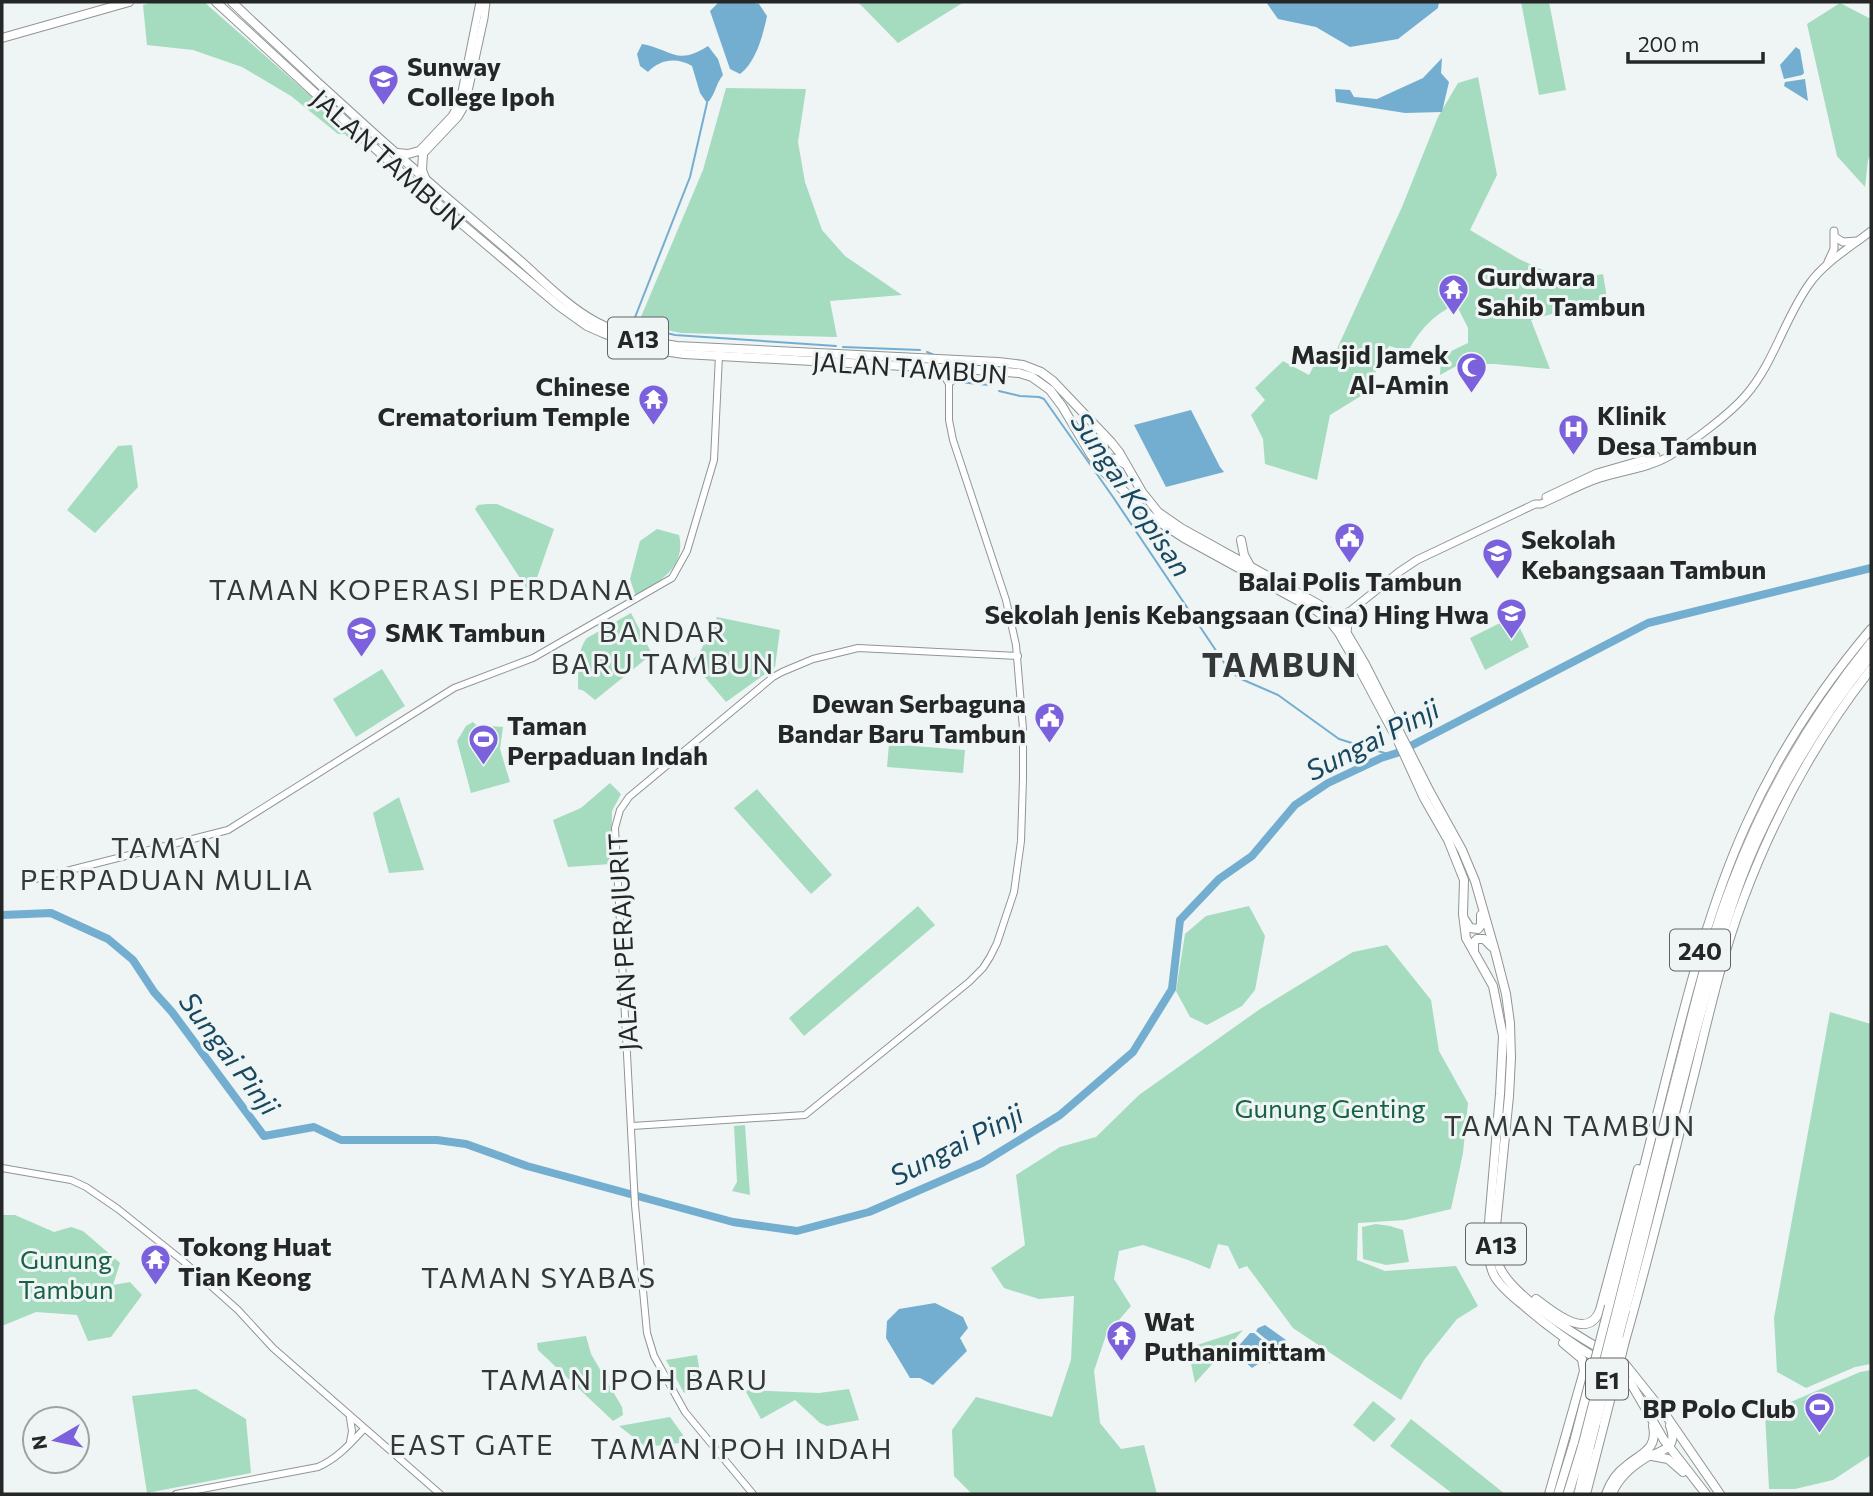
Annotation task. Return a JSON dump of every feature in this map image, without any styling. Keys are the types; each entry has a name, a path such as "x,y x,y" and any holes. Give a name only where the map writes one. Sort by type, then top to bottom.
{"highway":[{"name":"E1","path":"1568,1494 1705,966 1732,883 1767,804 1796,750 1827,702 1871,643"},
{"name":"E1","path":"1617,1308 1712,965 1733,900 1757,840 1794,768 1830,710 1871,655"},
{"name":"E1","path":"1579,1494 1582,1445"}],"main road":[{"path":"2,38 129,2"},
{"path":"216,2 265,34"},
{"name":"JALAN TAMBUN","path":"232,2 410,167 566,302 596,322 654,343 677,346 998,362 1023,365 1041,372 1104,434 1158,512 1181,528 1330,612 1347,632 1398,728 1400,740"},
{"path":"428,182 422,170 421,153 452,116 460,102 480,2"},
{"path":"394,152 421,153 458,117 465,105 486,2"},
{"name":"JALAN TAMBUN","path":"224,6 404,175 551,300 587,326 643,348 684,354 1020,373 1032,377 1050,390 1102,470 1150,516 1172,531 1275,587 1332,624 1347,646 1470,867 1495,951 1506,994 1511,1045 1509,1096 1496,1225 1496,1247 1501,1269 1510,1282 1545,1314 1625,1364 1690,1449 1720,1494"},
{"path":"1535,504 1541,505 1591,481 1668,457 1713,424 1747,394 1813,279 1871,231"},
{"path":"1826,266 1833,253 1835,234 1846,243 1859,241"},
{"path":"934,368 949,382 968,370"},
{"path":"1084,443 1094,452 1100,453 1104,449 1104,434"},
{"path":"1347,632 1346,618 1349,612 1417,560 1597,473 1676,450"},
{"path":"1115,482 1106,468 1109,459 1119,459 1128,469"},
{"path":"1626,471 1635,463"},
{"path":"1615,468 1626,471"},
{"path":"1591,481 1597,473"},
{"path":"1220,549 1230,549 1241,540 1250,566"},
{"path":"1330,612 1349,612"},
{"name":"240","path":"1558,1494 1582,1445 1617,1308 1667,1077 1712,910 1746,825 1790,742 1824,690 1871,629"},
{"path":"1586,1494 1716,986 1742,903 1774,826 1796,784 1836,717 1871,669"},
{"name":"JALAN TAMBUN","path":"1411,759 1424,798 1448,840 1462,873 1466,938 1493,986 1500,1011 1503,1036 1502,1072 1488,1234 1490,1261 1496,1278 1507,1292 1550,1329 1620,1372 1638,1392 1668,1447 1706,1494"},
{"path":"1463,914 1470,928 1478,929 1482,920 1480,899"},
{"path":"1476,958 1473,947 1477,939 1484,939 1495,951"},
{"path":"1510,1282 1570,1321 1588,1324 1595,1321 1660,1090 1667,1077"},
{"path":"1549,1494 1584,1371 1582,1359 1550,1329"},
{"path":"1606,1494 1614,1478 1624,1467 1651,1445 1654,1431 1650,1415"},
{"path":"1612,1494 1628,1471 1668,1447 1673,1435 1665,1415"},
{"path":"1684,1467 1678,1450 1685,1447 1690,1449"},
{"path":"1650,1456 1668,1460 1706,1494"}],"street":[{"path":"31,880 228,830 454,688 533,658 672,578 687,551 714,460 719,355"},
{"path":"632,1126 805,1115 914,1028 983,968 997,943 1014,892 1021,841 1023,729 1018,656 1006,600 953,440 949,420 949,382"},
{"name":"JALAN PERAJURIT","path":"753,1494 685,1412 654,1356 647,1333 635,1205 615,828 620,810 629,797 773,677 813,659 858,648 1018,656"},
{"path":"2,1168 71,1180 103,1199 183,1261 238,1310 273,1348 440,1494"},
{"path":"350,1416 350,1445"},
{"path":"179,1494 310,1469 331,1461 364,1429"}],"green space":[{"path":"153,2 204,2 363,142 356,147 345,134 338,134 291,96 242,67 193,50 147,45 143,5"},
{"path":"858,2 964,2 898,43"},
{"path":"1521,2 1549,2 1566,90 1539,95"},
{"path":"1840,3 1871,19 1871,153 1865,187 1837,156 1807,24"},
{"path":"1478,77 1497,175 1470,230 1519,259 1566,281 1603,274 1607,298 1531,320 1550,369 1460,364 1440,375 1441,356 1468,343 1468,328 1456,304 1428,324 1408,351 1389,346 1364,394 1330,415 1317,480 1265,464 1263,439 1251,415 1265,400 1255,388 1283,361 1309,375 1317,360 1330,364 1402,207 1438,117 1458,83"},
{"path":"726,88 806,89 798,142 805,182 822,230 845,256 902,295 830,301 837,337 681,333 638,324 703,170"},
{"path":"132,445 138,487 95,533 67,510 118,446"},
{"path":"497,504 554,529 531,595 475,509 478,505"},
{"path":"657,529 679,535 679,556 669,572 636,597 630,579 640,541"},
{"path":"631,613 652,654 595,700 578,689 583,643 587,638"},
{"path":"1514,616 1529,647 1485,670 1470,638"},
{"path":"717,617 780,630 775,667 726,702 691,661 699,654"},
{"path":"382,669 405,706 356,737 333,699"},
{"name":"Taman Perpaduan Indah","path":"473,722 476,725 503,727 500,749 510,782 471,793 457,741 466,726"},
{"path":"889,744 965,750 963,773 887,767"},
{"path":"610,783 621,794 612,811 611,864 568,867 553,820 581,808"},
{"path":"757,789 832,875 811,894 734,808"},
{"path":"399,797 424,870 389,873 373,813"},
{"path":"918,906 935,925 804,1036 789,1018"},
{"path":"1249,906 1265,936 1255,990 1242,1006 1207,1025 1190,1017 1176,991 1185,934 1206,916"},
{"name":"Gunung Genting","path":"1387,945 1431,1000 1439,1051 1468,1103 1463,1153 1451,1209 1405,1220 1358,1223 1357,1260 1385,1271 1456,1266 1478,1306 1457,1319 1424,1360 1401,1400 1293,1328 1247,1266 1239,1269 1228,1246 1218,1244 1210,1269 1143,1245 1119,1251 1114,1279 1131,1306 1106,1335 1094,1371 1100,1423 1121,1449 1144,1445 1157,1494 972,1494 954,1476 952,1430 976,1397 1052,1417 1071,1360 1074,1296 1039,1299 1004,1288 991,1268 1025,1245 1016,1175 1060,1147 1096,1137 1139,1095 1260,1009 1353,952"},
{"path":"1830,1012 1871,1024 1871,1364 1855,1367 1806,1388 1777,1372 1774,1318"},
{"path":"745,1125 750,1195 732,1191 737,1182 734,1126"},
{"name":"Gunung Tambun","path":"2,1215 15,1215 54,1232 71,1227 83,1231 120,1263 113,1285 130,1282 142,1295 111,1337 88,1341 77,1315 36,1312 2,1326"},
{"path":"1376,1224 1403,1230 1409,1262 1386,1265 1363,1259 1362,1227"},
{"path":"1243,1330 1195,1383 1188,1348"},
{"path":"586,1336 591,1354 622,1407 623,1415 613,1421 538,1350 537,1343"},
{"path":"697,1355 701,1379 684,1393 666,1360"},
{"name":"BP Polo Club","path":"1871,1370 1871,1455 1833,1480 1795,1489 1769,1489 1765,1413 1860,1372"},
{"path":"196,1389 246,1419 251,1473 147,1493 132,1396"},
{"path":"849,1389 859,1420 827,1426 795,1400 761,1419 745,1390 819,1393"},
{"path":"1373,1401 1396,1419 1374,1442 1353,1425"},
{"path":"670,1417 688,1442 646,1447 619,1426"},
{"path":"1411,1419 1505,1494 1453,1494 1390,1446"}],"water":[{"path":"719,2 759,4 767,16 755,55 740,74 730,69 710,11"},
{"path":"1266,2 1439,2 1438,8 1398,39 1350,47 1316,27 1278,19"},
{"path":"642,44 682,56 708,46 718,59 723,75 710,100 707,103 700,93 692,66 686,63 663,62 648,72 640,66 637,54"},
{"path":"1796,47 1800,50 1804,73 1784,79 1780,65"},
{"path":"1442,58 1441,73 1449,82 1442,112 1405,113 1336,102 1335,89 1350,90 1354,97 1377,99 1423,78"},
{"path":"1805,79 1808,101 1784,86 1785,82"},
{"path":"1191,410 1224,472 1166,487 1134,425"},
{"path":"935,1303 963,1317 968,1328 960,1338 967,1351 933,1385 920,1378 910,1378 886,1338 887,1321 899,1309"},
{"path":"1265,1325 1286,1340 1288,1343 1284,1349 1280,1351 1256,1331"},
{"path":"1250,1333 1254,1333 1279,1354 1273,1363 1258,1364 1252,1368 1235,1353"}],"waterway":[{"path":"707,103 690,177 632,325 675,335 836,346"},
{"path":"843,347 920,350"},
{"path":"927,352 934,355"},
{"path":"959,382 989,385"},
{"name":"Sungai Kopisan","path":"999,391 1044,399 1227,667 1239,678 1278,695 1339,739 1391,755"},
{"name":"Sungai Pinji","path":"2,915 51,913 108,939 133,960 154,992 172,1012 264,1136 314,1127 341,1140 437,1140 466,1144 527,1166 733,1222 797,1231 869,1212 982,1163 1060,1115 1133,1052 1172,989 1180,920 1219,879 1252,856 1295,805 1328,783 1397,753 1648,623 1871,568"}],"place":[{"name":"Sunway College Ipoh","path":"384,107"},
{"name":"Gurdwara Sahib Tambun","path":"1454,317"},
{"name":"Masjid Jamek Al-Amin","path":"1472,395"},
{"name":"Chinese Crematorium Temple","path":"653,427"},
{"name":"Klinik Desa Tambun","path":"1574,456"},
{"name":"Balai Polis Tambun","path":"1350,564"},
{"name":"Sekolah Kebangsaan Tambun","path":"1498,580"},
{"name":"Sekolah Jenis Kebangsaan (Cina) Hing Hwa","path":"1512,640"},
{"name":"SMK Tambun","path":"362,658"},
{"name":"Dewan Serbaguna Bandar Baru Tambun","path":"1049,744"},
{"name":"Taman Perpaduan Indah","path":"484,766"},
{"name":"Tokong Huat Tian Keong","path":"155,1287"},
{"name":"Wat Puthanimittam","path":"1121,1362"},
{"name":"BP Polo Club","path":"1819,1434"}],"district":[{"name":"TAMAN KOPERASI PERDANA","path":"422,589"},
{"name":"BANDAR BARU TAMBUN","path":"663,647"},
{"name":"TAMBUN","path":"1280,663"},
{"name":"TAMAN PERPADUAN MULIA","path":"167,863"},
{"name":"TAMAN TAMBUN","path":"1570,1125"},
{"name":"TAMAN SYABAS","path":"539,1277"},
{"name":"TAMAN IPOH BARU","path":"625,1379"},
{"name":"EAST GATE","path":"472,1444"},
{"name":"TAMAN IPOH INDAH","path":"742,1448"}]}
